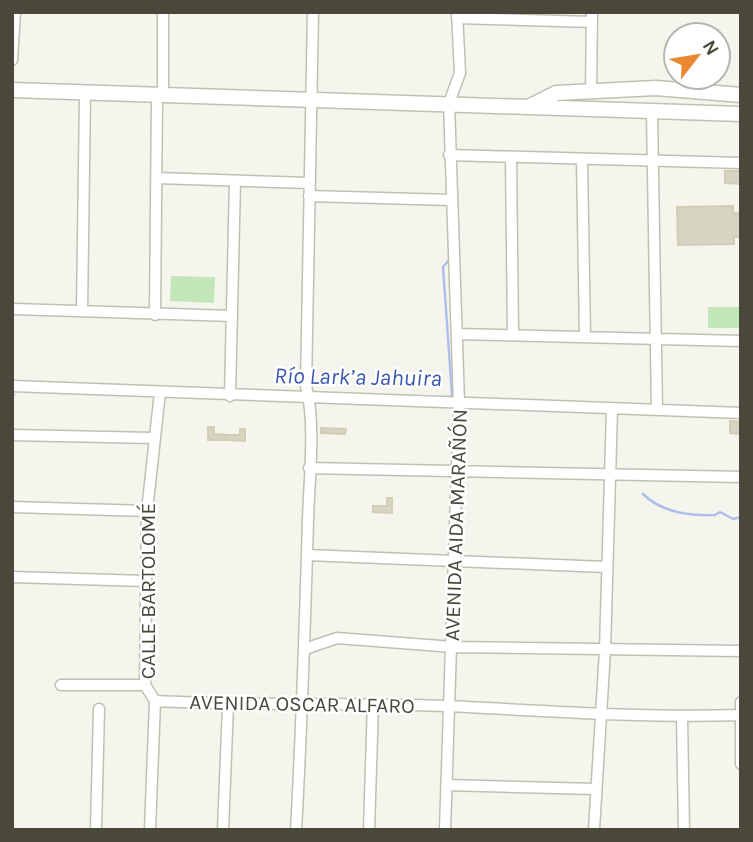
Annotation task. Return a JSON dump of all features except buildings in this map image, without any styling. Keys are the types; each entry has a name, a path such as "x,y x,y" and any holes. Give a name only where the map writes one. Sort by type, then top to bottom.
{"street":[{"path":"12,60 15,12"},
{"path":"155,315 163,12"},
{"path":"296,830 303,706 309,468 309,398 306,386 313,12"},
{"path":"457,15 592,17 591,92"},
{"name":"AVENIDA AIDA MARAÑÓN","path":"445,830 459,403 449,155 449,103 460,73 457,15"},
{"path":"529,106 556,93 656,88 741,95"},
{"path":"12,90 85,95 449,103 741,114"},
{"path":"82,311 85,95"},
{"path":"652,112 657,410"},
{"path":"449,155 741,163"},
{"path":"512,157 513,335"},
{"path":"582,159 585,337"},
{"path":"157,178 309,183"},
{"path":"230,396 235,181"},
{"path":"309,196 452,201"},
{"path":"13,308 232,316"},
{"path":"457,334 741,341"},
{"path":"12,386 741,413"},
{"name":"CALLE BARTOLOMÉ","path":"150,830 155,701 145,685 147,511 153,438 159,425 160,392"},
{"path":"594,830 605,650 612,409"},
{"path":"12,435 153,438"},
{"path":"309,468 741,477"},
{"path":"12,507 147,511"},
{"path":"307,555 606,567"},
{"path":"12,577 146,581"},
{"path":"305,649 337,638 453,648 741,651"},
{"path":"61,685 145,685"},
{"name":"AVENIDA OSCAR ALFARO","path":"155,701 228,705 448,706 600,716 682,718 740,715"},
{"path":"741,702 741,764"},
{"path":"369,830 373,704"},
{"path":"223,830 228,705"},
{"path":"96,830 99,709"},
{"path":"682,718 684,830"},
{"path":"446,785 596,789"}],"green space":[{"path":"171,276 215,277 214,303 170,301"},
{"path":"708,307 741,307 741,328 708,328"}],"waterway":[{"name":"Río Lark’a Jahuira","path":"458,223 458,241"},
{"name":"Río Lark’a Jahuira","path":"449,398 452,395 443,267 450,259"},
{"path":"643,494 659,505 677,512 706,515 720,512 733,519 741,517"}]}
